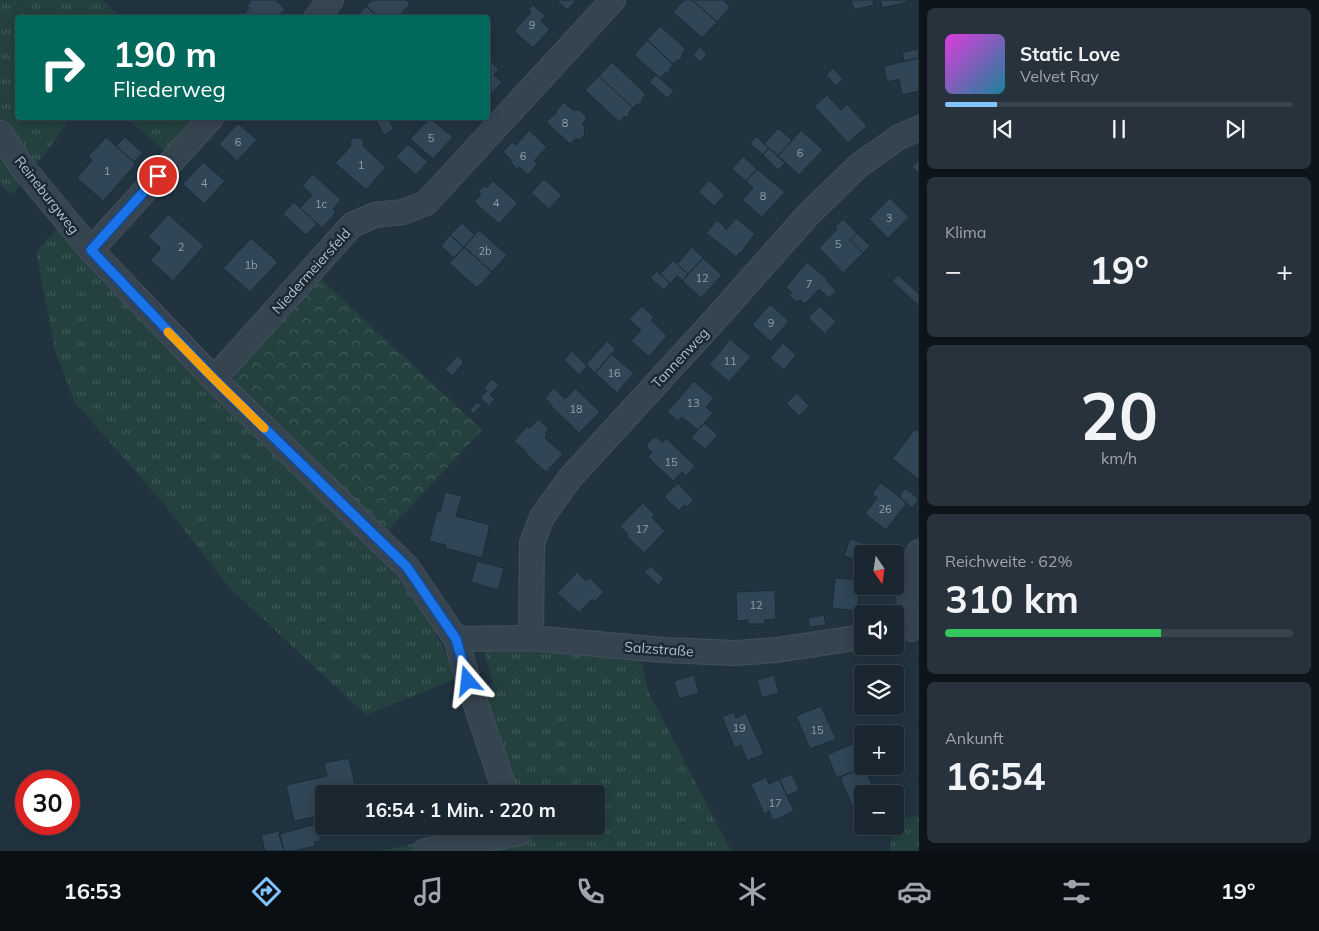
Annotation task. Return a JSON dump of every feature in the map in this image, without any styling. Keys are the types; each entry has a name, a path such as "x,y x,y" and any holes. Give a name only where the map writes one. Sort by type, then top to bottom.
{"street":[{"path":"318,15 331,0"},
{"name":"Niedermeiersfeld","path":"214,379 352,224 375,215 403,212 426,203 613,0"},
{"path":"91,250 209,120"},
{"name":"Tannenweg","path":"531,638 532,543 542,517 570,478 712,323 806,216 858,166 900,137 919,128"},
{"name":"Reineburgweg","path":"0,133 22,168 91,250 214,379 407,567 456,639 503,785"},
{"path":"908,630 909,586 919,552"},
{"name":"Salzstraße","path":"456,639 531,638 663,650 735,653 777,650 854,638"},
{"path":"425,851 521,837"}],"green space":[{"path":"0,0 102,0 120,15 15,15 15,120 70,120 11,195 0,183"},
{"path":"128,120 193,120 165,151"},
{"path":"58,228 210,392 386,564 425,612 458,678 366,715 230,588 164,504 74,401 55,350 36,252"},
{"path":"318,276 482,430 384,535 234,386 236,369"},
{"path":"530,647 641,660 648,691 731,851 379,851 456,835 605,835 605,785 514,785 481,689 493,682 484,650"},
{"path":"919,815 919,851 890,851 891,835 904,835 904,819"}],"building":[{"path":"252,0 276,0 285,9 280,15 243,15 249,8 247,6"},
{"path":"371,0 406,0 410,4 401,15 376,15 366,6"},
{"path":"556,0 576,0 567,10"},
{"path":"684,0 692,0 717,22 702,38 673,12"},
{"path":"692,0 723,0 730,7 717,22"},
{"path":"851,0 873,0 874,5 854,10"},
{"path":"880,0 907,0 908,2 882,8"},
{"path":"533,5 546,16 541,21 550,29 533,48 514,31 531,12 528,10"},
{"path":"366,6 376,15 358,15"},
{"path":"660,26 686,49 680,60 673,64 647,40"},
{"path":"647,40 673,64 670,71 660,78 634,55"},
{"path":"700,47 707,54 700,62 693,55"},
{"path":"918,49 919,58 904,61 902,52"},
{"path":"919,58 919,91 902,95 899,79 887,82 884,66"},
{"path":"490,61 499,69 494,75 502,82 490,96"},
{"path":"612,62 646,94 642,102 633,108 599,76"},
{"path":"833,68 843,79 836,86 826,75"},
{"path":"656,75 674,91 667,98 649,82"},
{"path":"599,76 633,108 629,112 628,117 624,117 619,122 585,90"},
{"path":"827,95 841,110 847,104 867,126 848,143 814,106"},
{"path":"564,102 574,111 579,110 586,116 586,120 582,124 585,127 585,135 580,140 575,139 570,144 546,122"},
{"path":"376,120 389,120 394,129 384,135"},
{"path":"428,120 432,120 453,137 433,159 410,139"},
{"path":"238,123 257,140 237,161 219,144"},
{"path":"778,128 792,140 778,156 764,144"},
{"path":"529,130 547,147 534,161 537,164 528,175 519,167 517,169 503,152 512,142 516,145"},
{"path":"801,130 823,150 799,175 778,156"},
{"path":"756,136 769,148 763,155 750,144"},
{"path":"106,137 136,164 103,201 77,178 92,160 88,157"},
{"path":"125,137 143,153 134,162 116,146"},
{"path":"353,138 360,138 364,141 363,146 386,167 366,190 335,163 351,146 350,142"},
{"path":"408,144 428,162 416,175 396,157"},
{"path":"769,148 785,163 778,170 763,155"},
{"path":"743,156 757,169 746,181 732,169"},
{"path":"919,160 919,174 912,166"},
{"path":"203,162 225,181 204,204 183,184"},
{"path":"757,169 785,192 762,217 742,200 753,188 746,181"},
{"path":"313,174 341,200 333,209 336,213 322,228 300,208 312,195 302,186"},
{"path":"544,179 562,195 549,209 531,193"},
{"path":"709,180 725,195 714,206 698,192"},
{"path":"493,181 518,203 499,224 474,202 481,194 478,192 484,186 486,188"},
{"path":"890,198 909,217 888,238 869,219"},
{"path":"294,202 317,224 306,235 283,214"},
{"path":"168,214 204,246 173,281 150,260 161,248 148,237"},
{"path":"736,218 755,234 736,257 706,233 717,220 726,230"},
{"path":"843,219 857,233 850,240 863,253 843,273 819,248 837,229 835,227"},
{"path":"462,223 475,235 464,247 450,235"},
{"path":"479,230 507,255 492,272 464,247"},
{"path":"857,233 870,246 863,253 850,240"},
{"path":"450,235 464,247 454,258 441,246"},
{"path":"251,238 278,262 250,292 223,268"},
{"path":"464,247 492,272 477,288 449,263"},
{"path":"692,247 703,258 688,274 677,264"},
{"path":"703,258 722,275 701,298 682,281"},
{"path":"673,260 688,274 683,281 677,276 670,283 660,274"},
{"path":"807,262 827,279 836,291 829,298 819,289 805,304 800,300 797,302 789,296 792,293 786,287"},
{"path":"657,271 670,283 664,290 650,278"},
{"path":"898,275 919,294 918,305 892,281"},
{"path":"770,304 789,321 771,342 752,325"},
{"path":"642,306 654,317 651,320 667,336 649,357 631,341 641,330 629,319"},
{"path":"819,306 836,321 825,334 808,318"},
{"path":"730,339 751,357 729,382 709,365"},
{"path":"607,341 616,349 595,373 586,364"},
{"path":"783,343 796,355 784,370 770,358"},
{"path":"572,351 587,366 579,375 564,360"},
{"path":"611,354 634,373 617,393 595,373"},
{"path":"457,356 464,362 452,376 445,369"},
{"path":"492,379 499,385 490,395 495,399 489,406 480,398 487,391 484,388"},
{"path":"694,381 714,398 706,407 713,413 698,430 682,417 679,420 685,427 667,412"},
{"path":"572,385 600,412 579,433 545,398 554,388 565,399 575,389"},
{"path":"797,393 809,406 799,416 786,403"},
{"path":"476,403 482,405 473,414 470,410"},
{"path":"538,419 549,429 545,433 547,435 545,438 563,454 546,472 514,441 527,426 530,428"},
{"path":"704,423 718,435 705,449 691,438"},
{"path":"915,429 919,432 919,480 889,456 893,458"},
{"path":"654,437 658,438 662,443 666,438 695,466 686,476 682,472 673,481 648,457 652,452 647,448 647,444"},
{"path":"678,483 694,500 687,507 684,505 679,511 664,497"},
{"path":"881,483 907,503 886,530 865,514 877,498 872,494"},
{"path":"905,488 919,499 912,508 899,497"},
{"path":"445,492 462,496 456,516 490,525 482,558 445,548 446,545 429,541 437,511 440,512"},
{"path":"643,503 655,515 652,518 665,531 644,553 626,536 628,534 620,526"},
{"path":"850,539 866,544 854,545 854,559 844,556"},
{"path":"477,561 504,568 498,590 471,582"},
{"path":"651,566 664,579 658,585 644,572"},
{"path":"577,572 586,581 590,578 604,592 594,602 592,599 579,613 557,593"},
{"path":"835,578 854,580 854,595 859,595 858,605 854,605 854,611 832,608"},
{"path":"775,590 776,619 765,620 765,624 748,624 748,620 737,621 736,592"},
{"path":"824,615 826,625 809,627 808,618"},
{"path":"694,675 699,693 679,699 674,681"},
{"path":"774,675 779,693 762,698 757,680"},
{"path":"821,706 836,739 810,749 796,716"},
{"path":"734,712 736,718 746,713 764,754 747,761 741,745 735,748 722,717"},
{"path":"854,743 854,771 837,778 827,755"},
{"path":"349,758 355,785 315,785 315,817 294,821 286,785 327,776 324,763"},
{"path":"854,771 854,775 868,775 872,785 854,785 853,809 840,777"},
{"path":"792,774 799,790 787,796 779,779"},
{"path":"766,777 769,784 779,779 794,811 773,821 769,811 764,814 751,784"},
{"path":"315,824 315,835 319,835 321,841 314,842 315,846 294,851 284,851 279,834"},
{"path":"279,831 284,851 265,851 261,835"}],"slow traffic":[{"path":"168,332 264,428"}],"route":[{"path":"158,176 91,250 214,379 407,567 456,639 468,681"}]}
